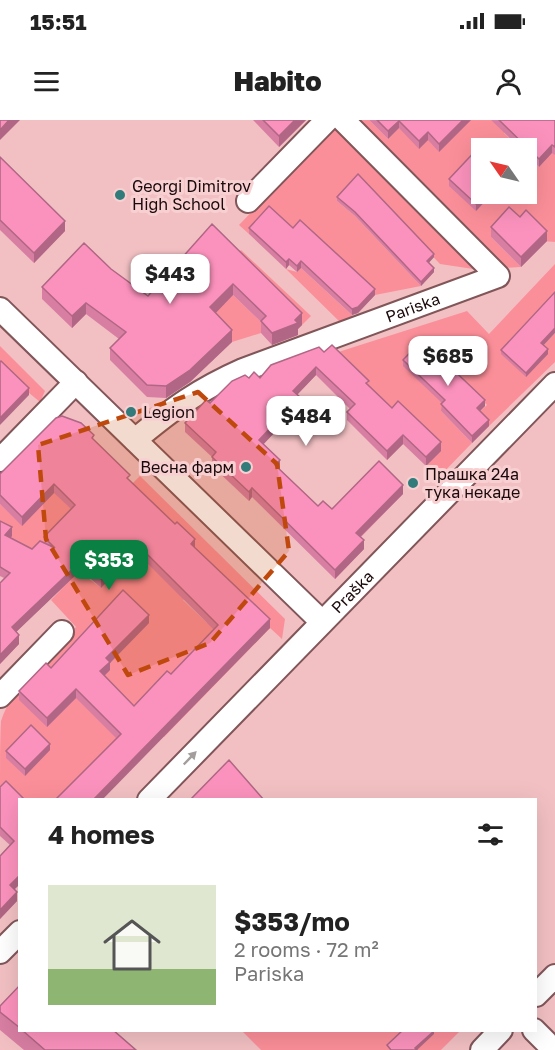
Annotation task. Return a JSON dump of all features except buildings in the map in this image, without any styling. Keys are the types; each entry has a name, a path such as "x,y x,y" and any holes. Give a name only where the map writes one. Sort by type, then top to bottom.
{"street":[{"path":"248,201 327,120"},
{"name":"Pariska","path":"135,440 175,406 204,387 243,370 498,276 343,120"},
{"path":"0,309 322,622"},
{"path":"0,459 76,382"},
{"name":"Praška","path":"151,798 555,384"},
{"path":"0,696 62,632"},
{"path":"0,952 18,934"},
{"path":"537,994 555,975"},
{"path":"482,1050 499,1032"},
{"path":"536,1032 554,1050"}],"highlighted area":[{"path":"198,392 277,464 289,551 210,643 128,675 46,539 38,445"}],"shaded area":[{"path":"347,120 369,120 388,139 399,128 428,140 465,120 516,120 504,133 509,138 471,138 471,204 477,204 476,211 480,204 537,204 537,165 539,167 555,150 555,242 491,237 521,267 502,268"},
{"path":"335,125 480,270 440,264 358,178 337,201 355,216 421,286 375,295 293,235 269,213 249,234 239,225"},
{"path":"241,250 311,316 302,325 234,257"},
{"path":"555,264 555,296 541,348 555,333 555,362 489,426 477,414 487,405 478,396 441,411 472,443 438,478 426,466 440,451 392,417 332,354 467,311 489,334"},
{"path":"301,268 354,317 342,324 286,269 297,272"},
{"path":"233,295 266,327 261,333 232,342 207,317"},
{"path":"0,346 45,391 40,402 0,369"},
{"path":"140,476 285,619 282,639 270,628 164,737 145,718 64,798 18,800 0,795 1,721 14,694 23,682 76,627 51,600 79,571 101,588 80,551 41,553 0,542 0,504 22,525 54,492 89,526","holes":["205,577 234,595 207,623 183,600"]},
{"path":"243,1032 459,1032 441,1050 261,1050"}],"place":[{"name":"Georgi Dimitrov High School","path":"120,195"},
{"name":"Legion","path":"131,412"},
{"name":"Весна фарм","path":"246,467"},
{"name":"Прашка 24а тука некаде","path":"413,483"}]}
